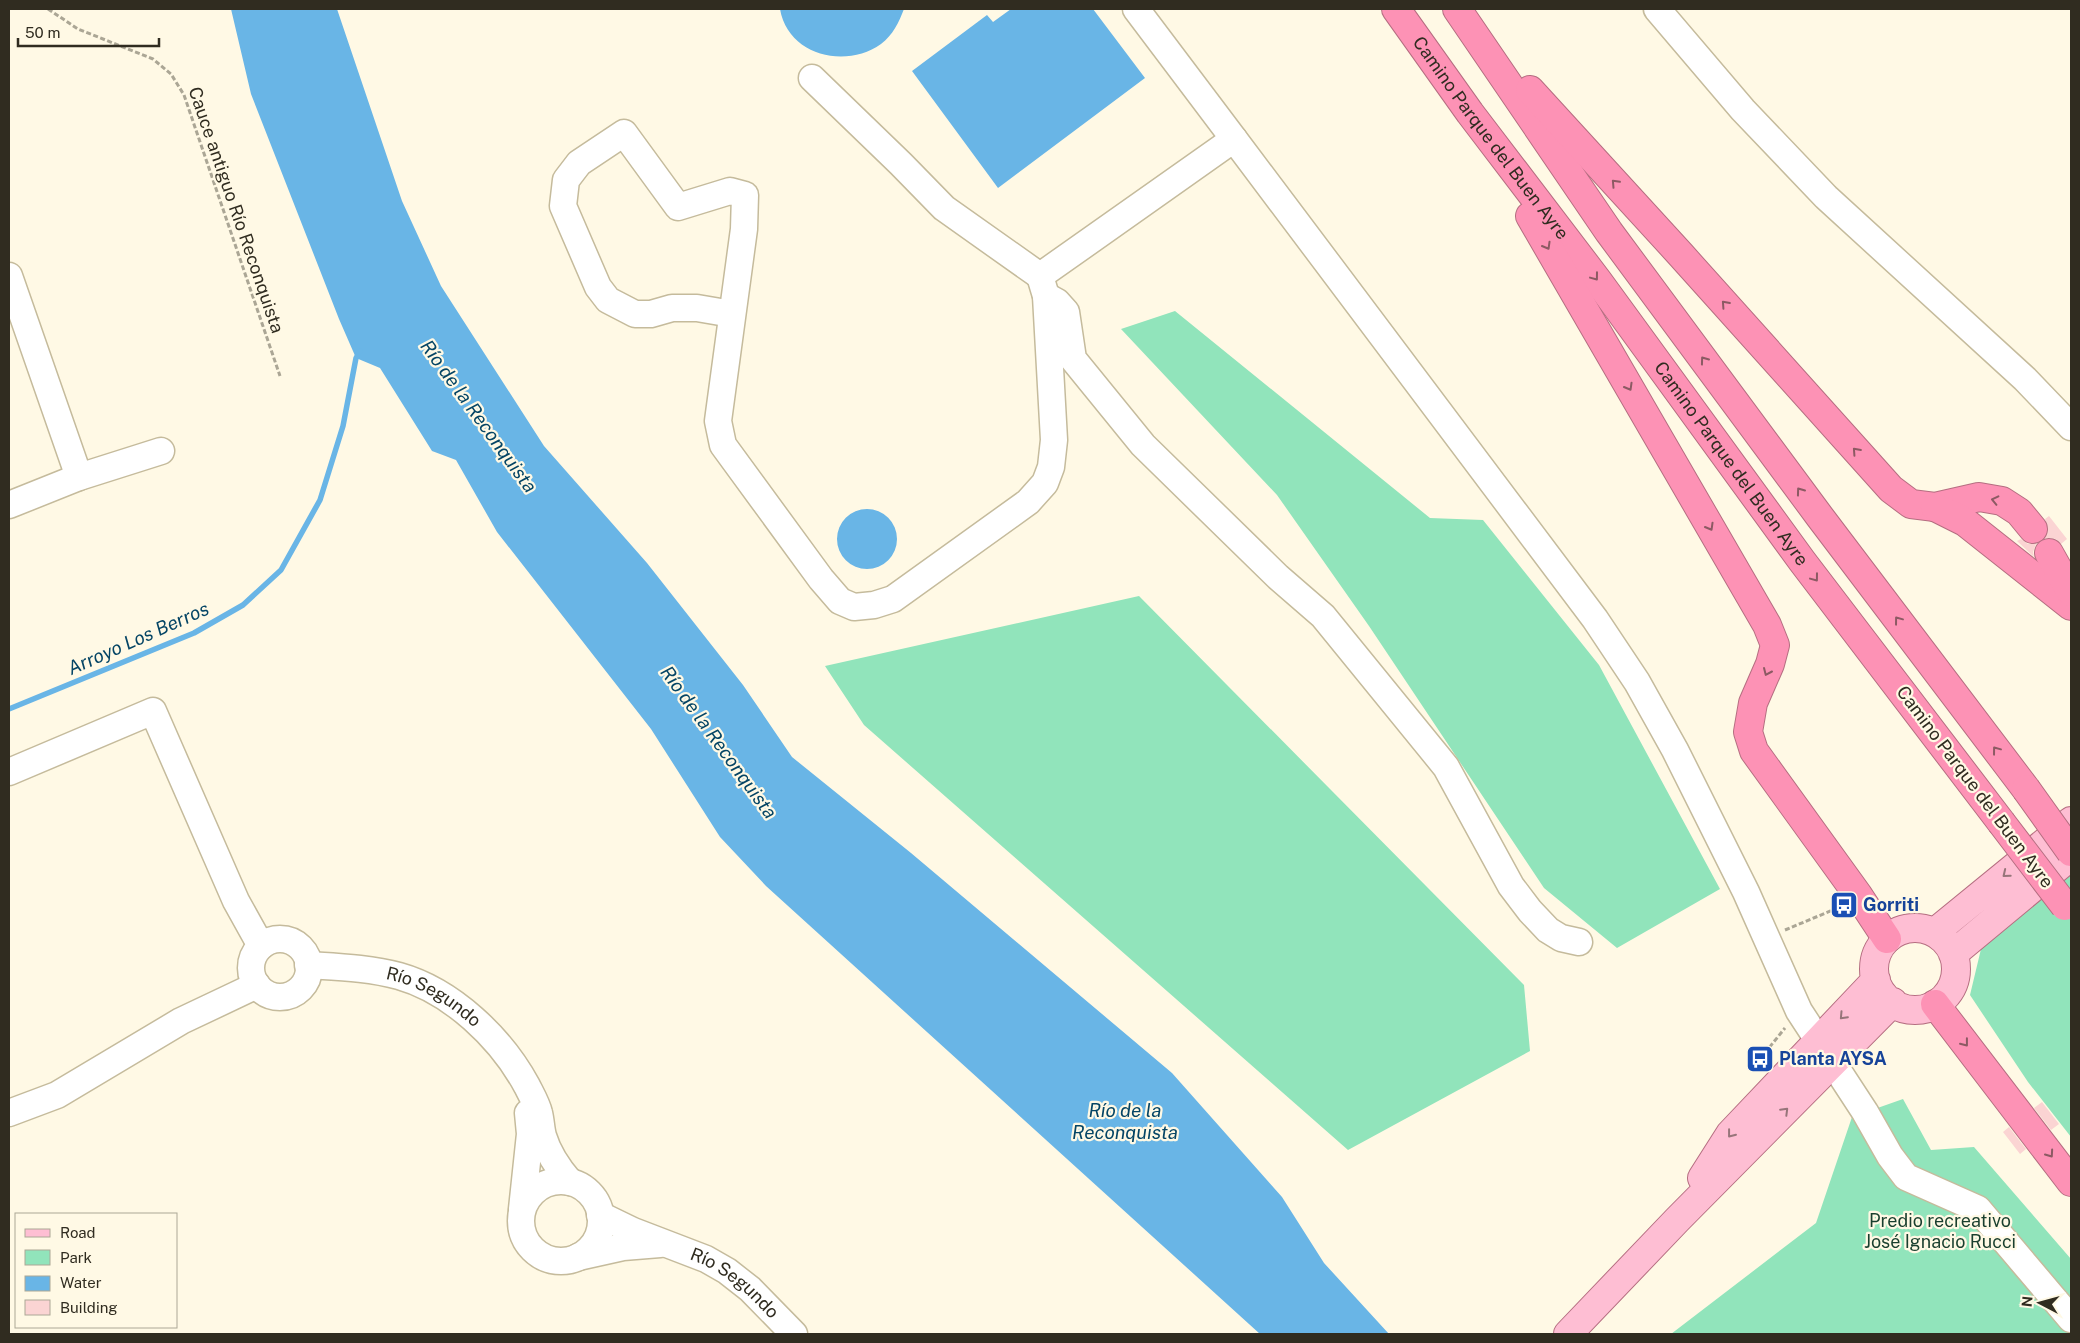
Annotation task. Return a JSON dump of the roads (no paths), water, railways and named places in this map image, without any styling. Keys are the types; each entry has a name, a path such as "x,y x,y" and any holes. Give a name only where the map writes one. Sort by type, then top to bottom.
{"highway":[{"name":"Camino Parque del Buen Ayre","path":"1396,9 1470,113 1598,282 1802,561 2068,910"},
{"path":"1462,15 1890,489 1911,504 1935,507 1965,522 2071,606"},
{"path":"1462,15 1609,232 1820,517 2026,789 2071,852"},
{"path":"1470,113 1767,625 1775,645 1770,664 1753,703 1748,732 1754,751 1858,895 1887,939"},
{"path":"1935,507 1978,497 2002,501 2019,512 2033,529"},
{"path":"2049,553 2071,592"},
{"path":"1935,1004 2071,1182"}],"main road":[{"path":"1935,932 2071,821"},
{"path":"1953,954 2071,856"},
{"path":"1918,928 1935,932 1943,938 1953,954 1957,968 1954,983 1946,996 1925,1009 1903,1008 1885,996 1879,989 1874,965 1878,951 1887,939 1902,930 1918,928"},
{"path":"1568,1334 1677,1220 1826,1052 1876,980"},
{"path":"1826,1052 1893,1002"}],"street":[{"path":"1136,9 1595,619 1636,682 1675,750 1766,938 1799,1011 1890,1156 1906,1177 1978,1209 2071,1319"},
{"path":"1657,9 1743,110 1826,197 2026,379 2071,427"},
{"path":"812,78 902,164 944,208 1043,286 1066,312 1073,359 1143,445 1278,577 1323,616 1446,767 1511,886 1530,911 1548,930 1561,938 1579,942"},
{"path":"732,314 696,308 672,308 651,314 635,314 608,300 598,287 564,206 566,180 579,163 624,133 678,207 730,191 745,195 744,229 718,421 723,445 821,579 840,601 854,607 893,599 1028,502 1045,483 1051,467 1054,440 1043,286"},
{"path":"1043,286 1234,139"},
{"path":"9,276 79,477"},
{"path":"9,505 79,477 160,451"},
{"path":"9,772 153,711 236,901 261,946"},
{"path":"277,939 286,940 301,949 308,965 308,975 304,984 288,996 269,995 257,985 251,972 255,953 261,946 277,939"},
{"name":"Río Segundo","path":"308,965 360,969 399,976 446,997 480,1025 497,1044 526,1085 539,1113 543,1136 550,1153 570,1182"},
{"path":"9,1112 57,1095 181,1021 257,985"},
{"path":"521,1216 525,1203 532,1192 556,1181 570,1182 582,1187 592,1196 600,1215 600,1229 595,1241 586,1252 574,1258 561,1261 548,1259 536,1252 527,1242 522,1230 521,1216 530,1134 526,1085"},
{"name":"Río Segundo","path":"600,1215 706,1259 727,1271 750,1289 794,1334"},
{"name":"Río Segundo","path":"574,1258 623,1247 666,1244"}],"water":[{"name":"Río de la Reconquista","path":"231,9 337,9 402,201 441,286 544,446 647,563 743,685 792,757 911,853 1172,1073 1282,1197 1324,1263 1389,1334 1260,1334 766,886 720,837 651,729 497,532 456,460 432,451 380,368 356,358 251,94"},
{"path":"780,9 904,9 895,28 881,44 867,52 852,56 836,56 820,54 794,38 785,25"},
{"path":"1011,9 1093,9 1145,78 998,188 912,71 987,15 993,22"},
{"path":"867,509 883,514 888,518 892,523 897,539 892,555 888,560 883,564 867,569 851,564 846,560 842,555 837,539 842,523 846,518 851,514"}],"waterway":[{"name":"Arroyo Los Berros","path":"9,709 194,633 243,605 281,570 320,500 343,426 356,358 360,351"}],"place":[{"name":"Gorriti","path":"1844,905"},
{"name":"Planta AYSA","path":"1760,1059"}],"park label":[{"name":"Predio recreativo José Ignacio Rucci","path":"1940,1231"}]}
